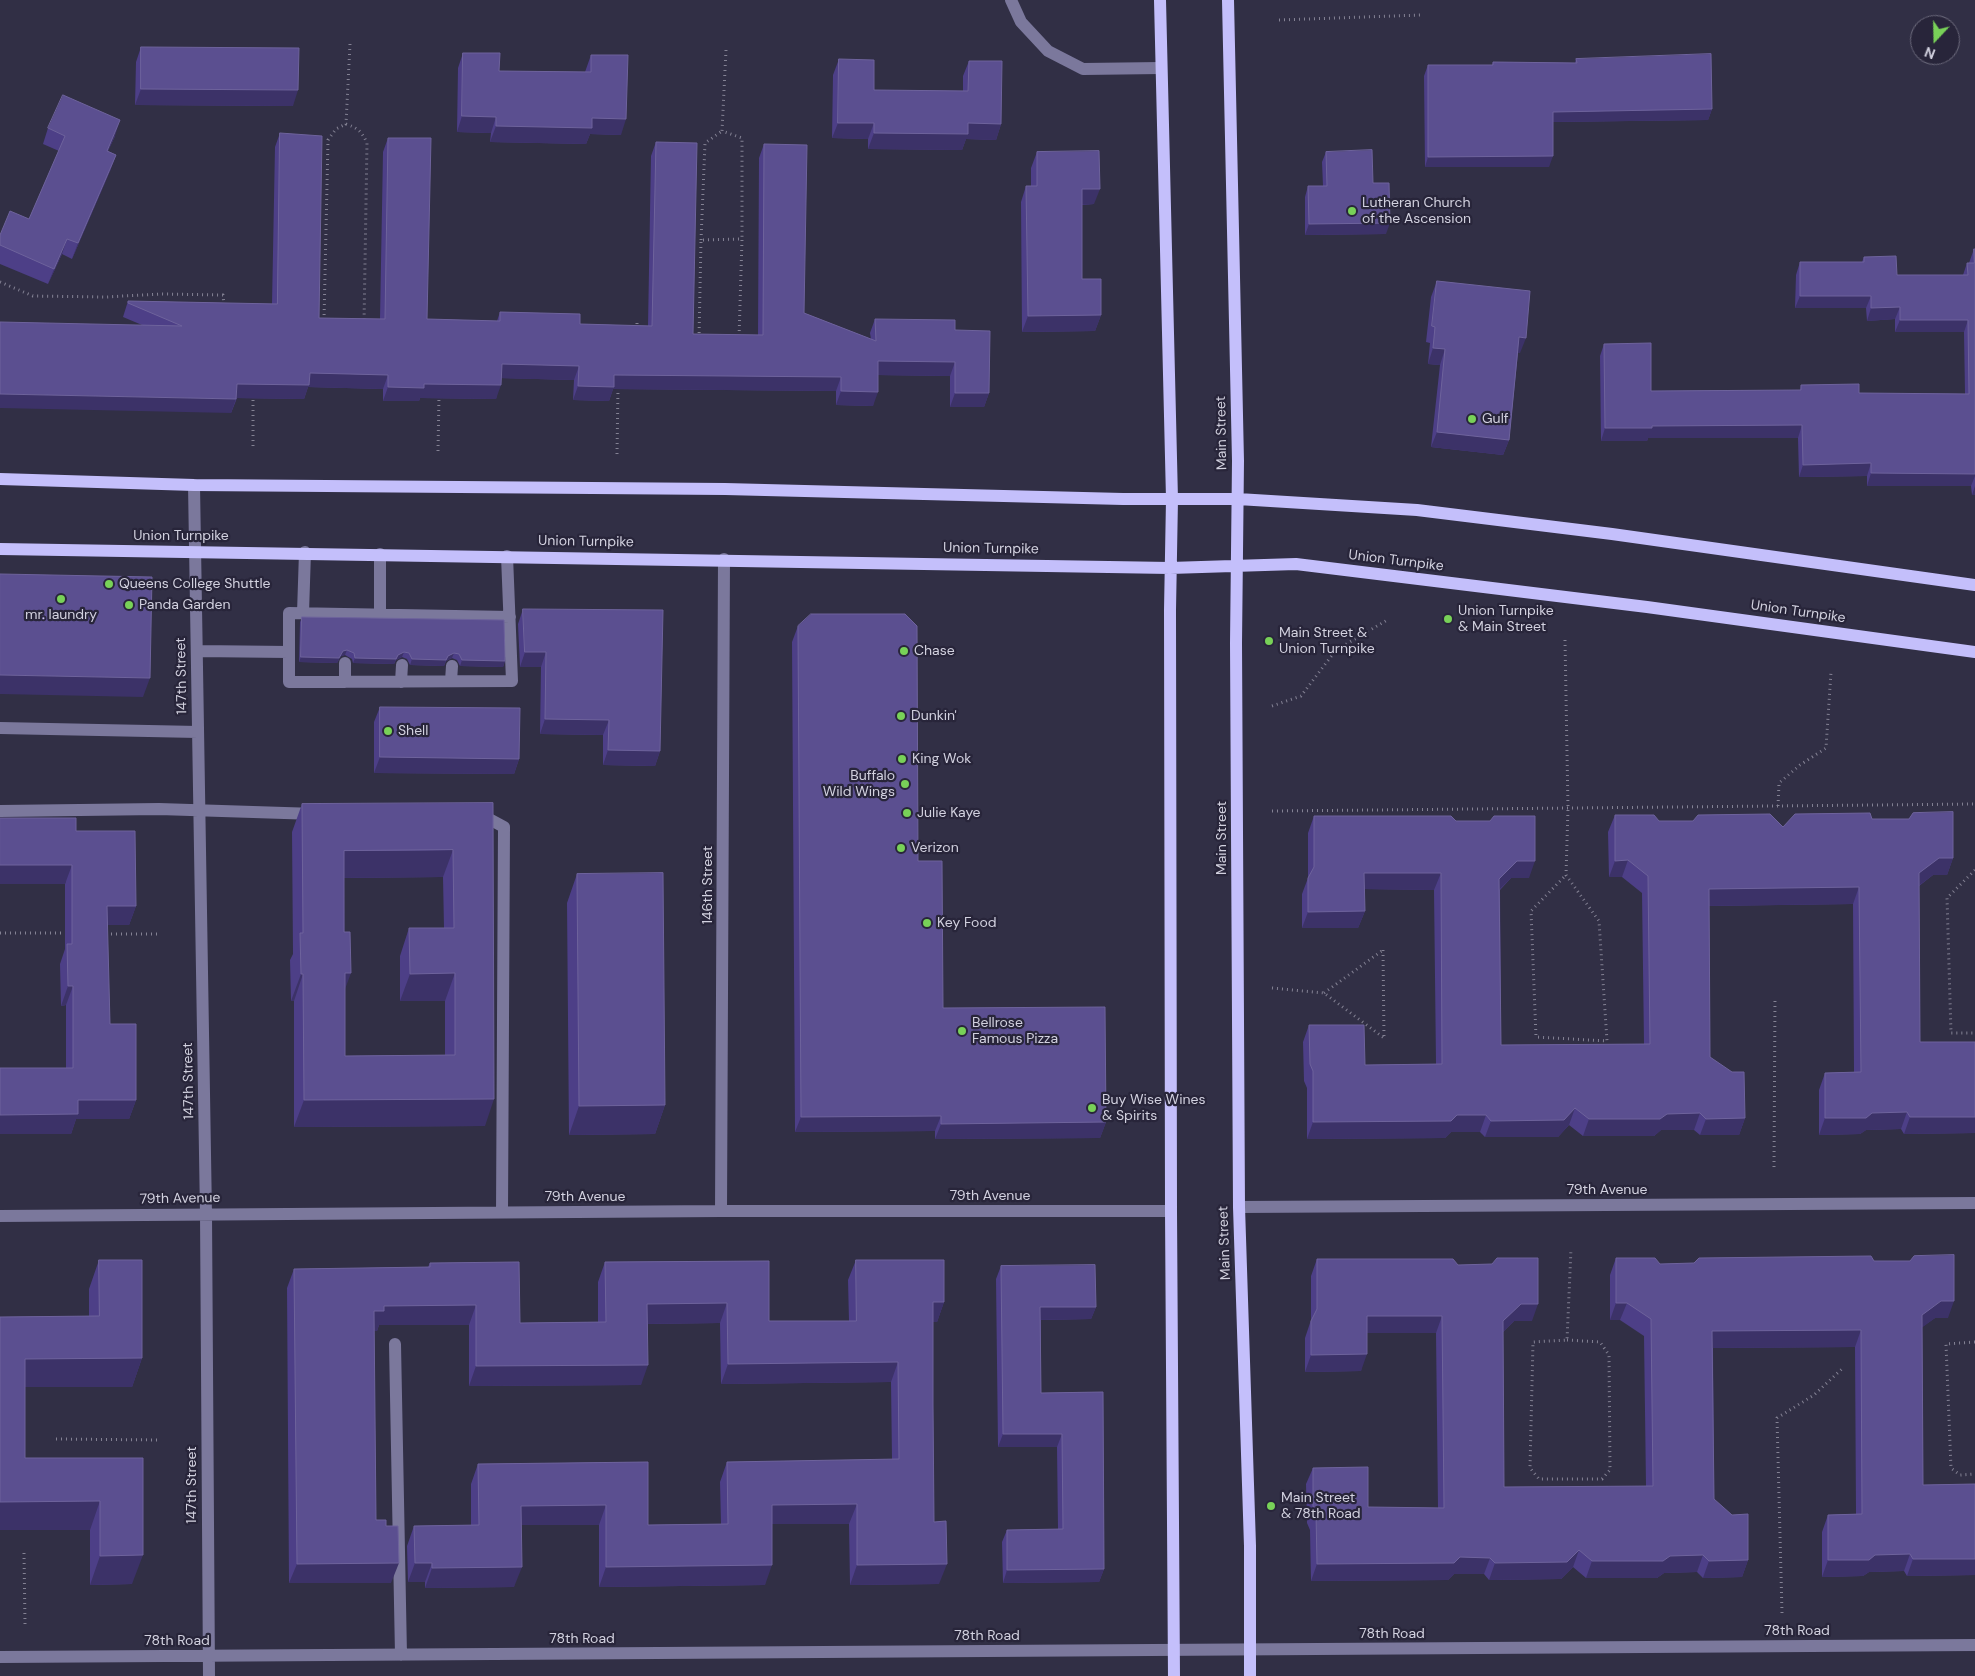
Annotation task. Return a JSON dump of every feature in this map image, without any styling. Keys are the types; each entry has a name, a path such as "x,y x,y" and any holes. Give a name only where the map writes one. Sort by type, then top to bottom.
{"main road":[{"path":"1160,0 1172,500 1170,568 1171,1211 1174,1676"},
{"name":"Main Street","path":"1228,0 1238,499 1236,566 1239,1207 1250,1546 1250,1676"},
{"path":"0,479 194,485 725,489 1172,500 1238,499 1417,510 1612,534 1975,585"},
{"name":"Union Turnpike","path":"0,548 1170,568 1296,564 1647,607 1975,652"}],"street":[{"path":"1011,0 1021,22 1048,50 1083,69 1161,68"},
{"name":"147th Street","path":"194,485 206,1214 209,1676"},
{"path":"303,613 305,552"},
{"path":"380,554 380,615"},
{"path":"506,556 510,617 512,682 289,682 289,613 345,618 380,615 404,619 454,620 510,617"},
{"name":"146th Street","path":"721,1211 724,559"},
{"path":"197,651 289,652"},
{"path":"345,663 345,682"},
{"path":"401,682 402,665"},
{"path":"451,682 452,666"},
{"path":"0,728 198,732"},
{"path":"0,811 199,810 327,814"},
{"path":"462,819 491,820 504,827 502,1212"},
{"name":"79th Avenue","path":"1239,1207 1975,1203"},
{"name":"79th Avenue","path":"0,1216 721,1211 1171,1211"},
{"path":"395,1344 401,1655"},
{"name":"78th Road","path":"0,1657 1975,1645"}],"path":[{"path":"1279,20 1421,15"},
{"path":"346,124 350,44"},
{"path":"722,131 726,50"},
{"path":"324,329 328,140 336,129 346,124 362,132 367,143 364,330"},
{"path":"722,131 742,138 740,339 732,338"},
{"path":"699,338 705,143 722,131"},
{"path":"701,240 742,239"},
{"path":"0,282 33,296 106,297 161,294 223,294 224,306 234,305"},
{"path":"636,337 637,321"},
{"path":"690,338 707,338"},
{"path":"617,454 618,386"},
{"path":"253,391 253,448"},
{"path":"438,452 439,392"},
{"path":"1272,706 1301,696 1336,650 1389,619"},
{"path":"1565,640 1568,808 1566,875 1599,922 1607,1041 1536,1038 1530,911 1566,875"},
{"path":"1778,806 1779,783 1800,765 1826,748 1831,672"},
{"path":"1272,811 1975,804"},
{"path":"1975,870 1947,898 1951,1033 1975,1033"},
{"path":"0,933 69,933"},
{"path":"99,934 159,934"},
{"path":"1272,988 1324,993 1384,1038 1383,950 1324,993"},
{"path":"1774,1167 1775,998"},
{"path":"1567,1340 1571,1249"},
{"path":"1567,1340 1600,1342 1609,1355 1610,1470 1602,1479 1539,1479 1530,1468 1533,1342 1567,1340"},
{"path":"1975,1342 1946,1344 1951,1468 1960,1475 1975,1474"},
{"path":"1782,1613 1777,1418 1814,1395 1844,1367"},
{"path":"56,1439 160,1440"},
{"path":"24,1553 25,1624"}],"building":[{"path":"141,47 299,48 298,90 141,89"},
{"path":"463,53 500,53 499,71 591,72 591,55 628,55 626,119 592,118 592,128 496,126 496,117 462,116"},
{"path":"1711,54 1712,109 1553,112 1553,156 1428,157 1428,65 1493,65 1493,62 1577,63 1576,59"},
{"path":"839,59 874,60 874,90 968,91 969,61 1002,61 1001,124 968,123 968,134 874,133 874,123 838,123"},
{"path":"63,95 120,120 107,151 116,155 78,243 67,239 54,269 0,245 0,235 10,211 29,219 65,136 48,128"},
{"path":"280,133 322,136 319,318 385,319 388,138 431,138 427,319 500,321 500,312 580,314 580,324 652,326 656,142 697,143 693,334 763,335 764,144 807,145 804,313 876,341 875,319 955,320 955,330 990,331 989,393 955,393 955,362 878,361 878,392 841,391 841,377 614,375 614,387 578,386 579,366 502,364 501,385 424,384 424,388 388,387 388,375 310,373 309,385 237,384 236,399 0,394 0,322 182,326 128,303 128,301 277,304"},
{"path":"1372,150 1373,183 1389,183 1390,223 1309,224 1308,186 1327,186 1326,152"},
{"path":"1099,151 1100,189 1082,189 1082,279 1101,279 1101,315 1028,316 1026,186 1037,186 1037,152"},
{"path":"1974,249 1975,474 1871,473 1871,463 1803,465 1802,425 1605,428 1604,344 1651,343 1651,391 1801,390 1801,385 1859,384 1859,393 1969,394 1968,320 1900,320 1900,307 1871,308 1871,296 1800,296 1800,262 1864,262 1864,257 1896,256 1897,275 1968,275 1967,263 1974,263"},
{"path":"1437,281 1530,291 1526,338 1519,337 1509,440 1437,432 1445,349 1433,348 1435,327 1432,326"},
{"path":"0,574 152,577 150,678 0,675"},
{"path":"523,609 663,610 660,751 608,750 609,720 545,719 546,652 525,652"},
{"path":"811,614 905,614 917,626 918,861 942,861 943,1008 1105,1007 1106,1122 941,1124 941,1116 801,1117 798,626"},
{"path":"302,617 504,620 505,661 462,660 459,654 454,653 448,656 446,660 412,659 409,653 404,652 398,655 396,659 355,658 354,653 347,650 343,651 339,658 301,657"},
{"path":"380,707 520,708 519,759 380,757"},
{"path":"493,803 494,1099 304,1100 303,974 301,974 300,933 303,933 302,804","holes":["453,850 454,928 409,928 410,974 455,973 455,1055 345,1056 345,973 351,973 350,932 344,932 344,851"]},
{"path":"1953,812 1953,858 1939,858 1919,873 1920,1042 1975,1042 1975,1117 1910,1117 1907,1112 1872,1113 1866,1118 1825,1118 1825,1073 1861,1072 1859,887 1709,889 1710,1057 1732,1072 1744,1072 1745,1118 1706,1119 1700,1113 1667,1114 1660,1119 1589,1119 1575,1108 1564,1120 1491,1121 1486,1115 1457,1115 1451,1121 1313,1122 1313,1071 1310,1064 1309,1025 1364,1025 1365,1065 1442,1064 1441,873 1364,873 1365,911 1308,912 1308,878 1314,867 1314,816 1451,816 1456,821 1490,821 1494,816 1535,816 1535,861 1517,861 1499,879 1501,1045 1650,1044 1648,876 1628,860 1615,861 1615,815 1654,815 1659,821 1693,821 1698,815 1770,814 1783,827 1795,814 1870,813 1872,819 1909,819 1913,813"},
{"path":"0,818 76,818 76,831 135,831 136,906 107,906 110,1024 136,1024 136,1100 78,1100 78,1114 0,1115 0,1068 73,1068 73,986 68,986 67,944 72,944 72,865 0,865"},
{"path":"663,873 665,1105 579,1106 577,874"},
{"path":"1954,1255 1954,1301 1941,1301 1922,1315 1923,1485 1975,1484 1975,1559 1913,1559 1910,1554 1875,1555 1869,1560 1828,1560 1828,1515 1862,1514 1861,1330 1712,1331 1714,1499 1732,1515 1748,1514 1748,1560 1709,1561 1703,1555 1670,1556 1663,1561 1592,1561 1579,1550 1567,1562 1495,1563 1490,1558 1460,1557 1454,1563 1317,1564 1316,1513 1313,1506 1313,1468 1368,1467 1368,1507 1444,1508 1442,1316 1367,1316 1367,1354 1311,1355 1311,1321 1317,1309 1317,1259 1453,1259 1458,1265 1492,1264 1497,1258 1538,1258 1538,1304 1521,1304 1503,1321 1504,1487 1653,1486 1651,1319 1627,1303 1616,1303 1616,1258 1655,1258 1660,1264 1694,1263 1699,1258 1871,1256 1874,1261 1910,1261 1914,1256"},
{"path":"99,1260 142,1260 142,1358 25,1359 25,1458 143,1458 143,1555 100,1556 100,1501 0,1502 0,1317 99,1316"},
{"path":"856,1260 944,1260 944,1302 933,1302 934,1522 946,1521 947,1564 857,1565 857,1504 772,1505 772,1565 606,1567 606,1505 521,1506 522,1567 432,1568 432,1563 415,1563 414,1526 479,1525 478,1464 648,1462 648,1525 728,1524 727,1462 899,1459 898,1362 728,1364 727,1303 647,1304 648,1365 476,1366 476,1305 384,1306 384,1311 374,1311 376,1520 386,1520 386,1526 398,1526 399,1563 297,1564 294,1269 430,1267 430,1263 519,1262 520,1323 606,1322 605,1262 769,1261 769,1321 856,1321"},
{"path":"1095,1265 1096,1307 1040,1307 1041,1393 1103,1392 1104,1569 1007,1570 1007,1530 1063,1529 1062,1434 1003,1434 1001,1266"}],"place":[{"name":"Lutheran Church of the Ascension","path":"1352,211"},
{"name":"Gulf","path":"1472,419"},
{"name":"Queens College Shuttle","path":"109,584"},
{"name":"mr. laundry","path":"61,599"},
{"name":"Panda Garden","path":"129,605"},
{"name":"Union Turnpike & Main Street","path":"1448,619"},
{"name":"Main Street & Union Turnpike","path":"1269,641"},
{"name":"Chase","path":"904,651"},
{"name":"Dunkin'","path":"901,716"},
{"name":"Shell","path":"388,731"},
{"name":"King Wok","path":"902,759"},
{"name":"Buffalo Wild Wings","path":"905,784"},
{"name":"Julie Kaye","path":"907,813"},
{"name":"Verizon","path":"901,848"},
{"name":"Key Food","path":"927,923"},
{"name":"Bellrose Famous Pizza","path":"962,1031"},
{"name":"Buy Wise Wines & Spirits","path":"1092,1108"},
{"name":"Main Street & 78th Road","path":"1271,1506"}]}
